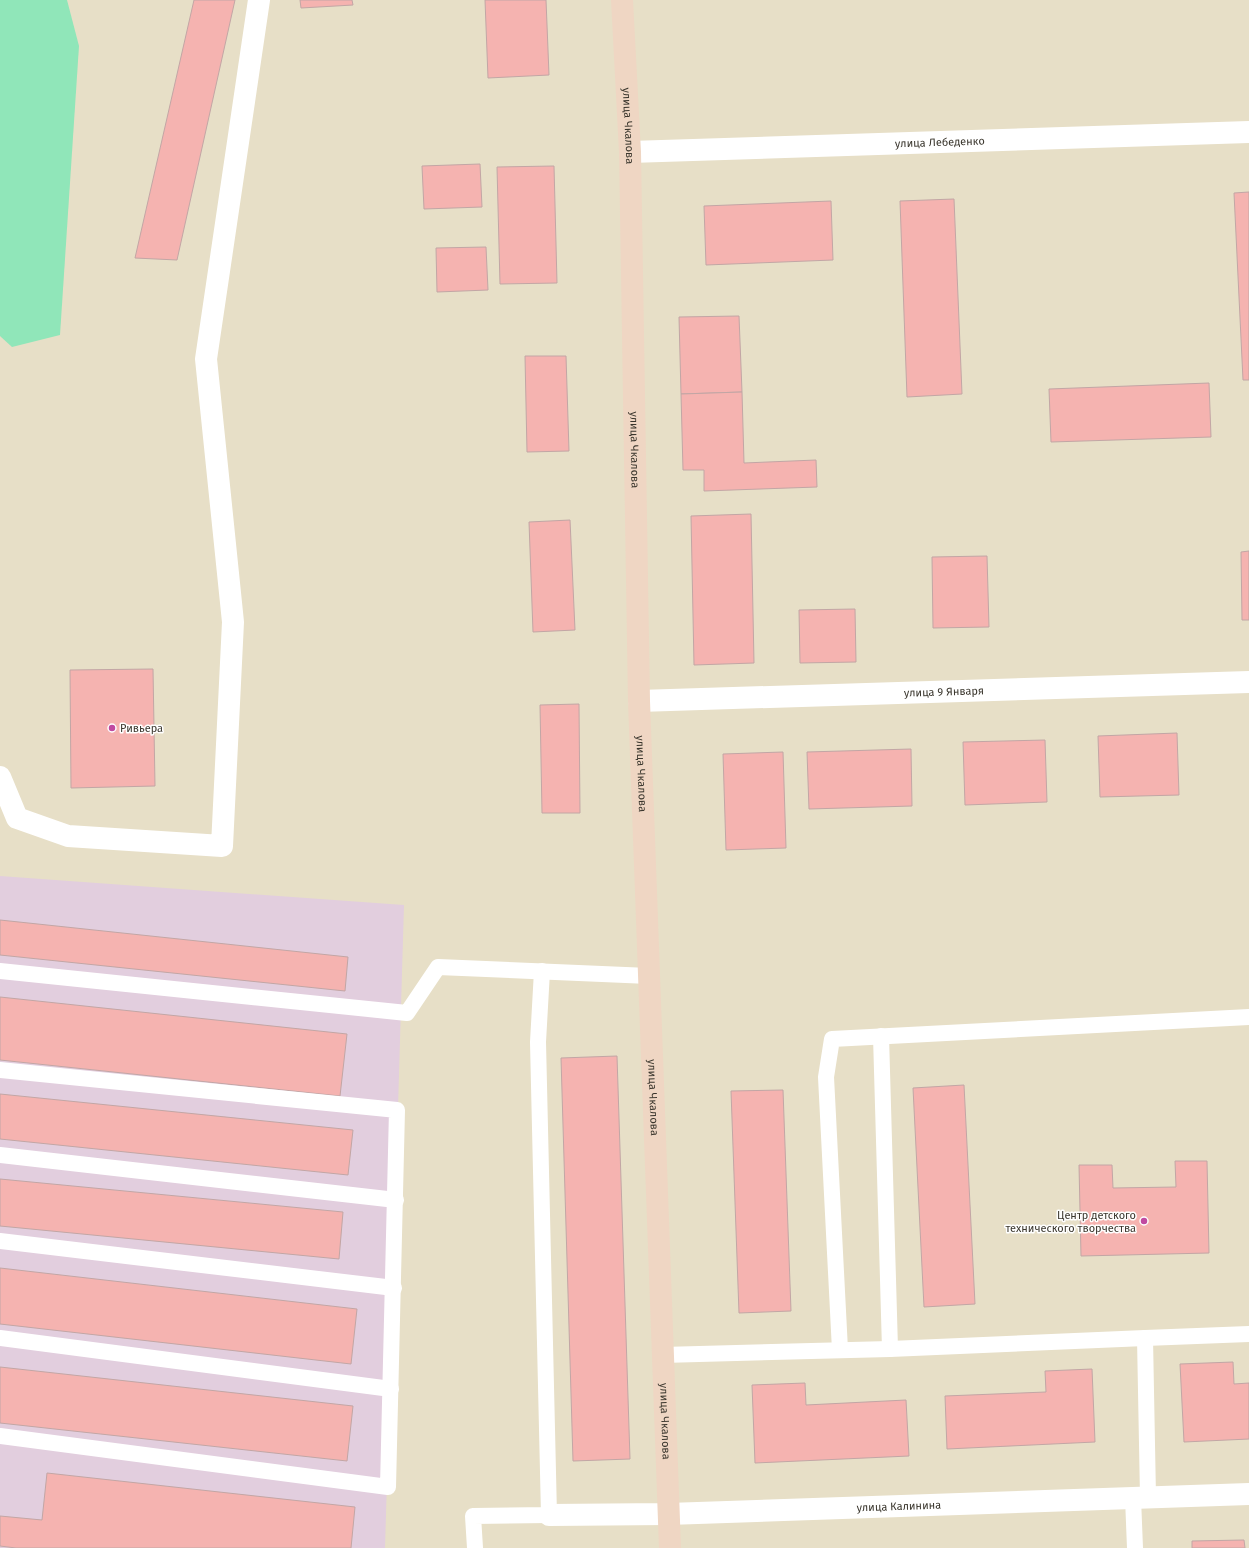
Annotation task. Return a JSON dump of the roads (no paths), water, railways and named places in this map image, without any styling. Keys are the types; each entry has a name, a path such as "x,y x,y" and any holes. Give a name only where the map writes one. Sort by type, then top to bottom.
{"street":[{"path":"0,778 17,818 68,836 222,846 233,622 206,359 259,0"},
{"name":"улица Чкалова","path":"622,0 630,152 639,701 670,1548"},
{"name":"улица Лебеденко","path":"630,152 1249,132"},
{"name":"улица 9 Января","path":"639,701 1249,682"},
{"name":"улица Калинина","path":"549,1515 668,1514 1249,1494"}],"lane":[{"path":"0,970 407,1013 438,967 649,976"},
{"path":"475,1548 473,1516 549,1515 538,1042 542,971"},
{"path":"840,1350 826,1077 832,1039 1249,1017"},
{"path":"881,1036 890,1349"},
{"path":"0,1070 397,1110 394,1288 388,1488 0,1436"},
{"path":"0,1155 396,1200"},
{"path":"0,1241 394,1288"},
{"path":"662,1355 890,1349 1249,1334"},
{"path":"0,1338 391,1390"},
{"path":"1135,1548 1140,1497 1145,1338"}],"place":[{"name":"Ривьера","path":"112,728"},
{"name":"Центр детского технического творчества","path":"1144,1221"}]}
